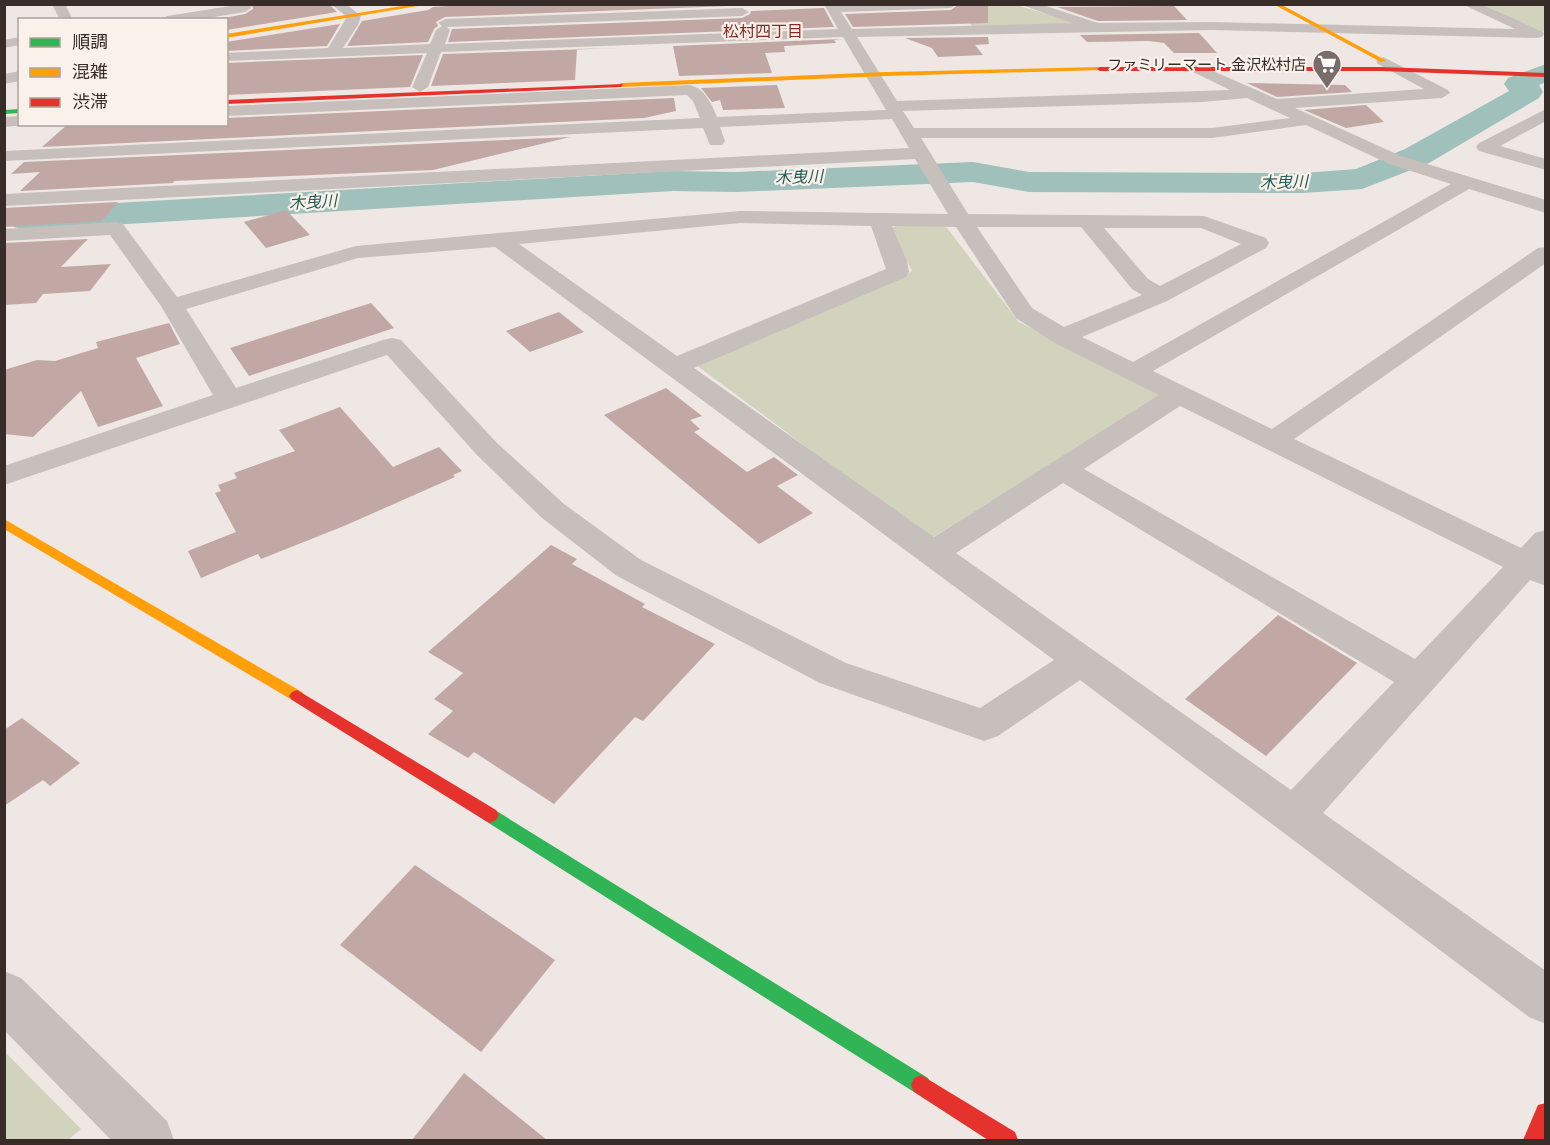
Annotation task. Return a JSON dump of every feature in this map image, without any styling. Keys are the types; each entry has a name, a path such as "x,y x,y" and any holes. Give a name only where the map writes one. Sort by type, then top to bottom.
{"street":[{"path":"58,4 66,18"},
{"path":"337,4 354,16"},
{"path":"228,36 428,4"},
{"path":"420,87 445,23 434,4"},
{"path":"951,4 831,6 961,219 1023,313 1062,337 1273,441 1538,560 1419,679 1293,817"},
{"path":"1025,4 1097,27"},
{"path":"1273,104 1442,93 1275,4"},
{"path":"228,57 751,35 1097,27 1212,26 1537,34 1468,4"},
{"path":"178,18 243,6 269,29"},
{"path":"445,23 741,8 751,35"},
{"path":"1186,10 1212,26"},
{"path":"1400,15 1432,31"},
{"path":"332,53 351,25 354,16"},
{"path":"228,95 870,71 1077,60 1390,65 1545,75"},
{"path":"228,102 663,91 870,71 1192,66 1545,66"},
{"path":"1192,66 1246,93 1395,160 1545,207"},
{"path":"694,87 710,123 723,162"},
{"path":"4,156 710,123 895,110 1203,97 1246,93"},
{"path":"228,111 478,95"},
{"path":"454,176 478,95"},
{"path":"1545,114 1485,147 1545,165"},
{"path":"909,133 1212,133 1307,120"},
{"path":"177,191 212,146"},
{"path":"4,200 723,162 924,157"},
{"path":"1133,372 1466,183"},
{"path":"172,306 356,252 740,217 1204,222 1258,243 1159,296 1062,337"},
{"path":"676,366 898,272 896,261 879,220"},
{"path":"1087,220 1140,284 1159,296"},
{"path":"4,235 116,228 172,306 229,399"},
{"path":"499,240 593,310 676,366 1545,1000"},
{"path":"1273,441 1545,253"},
{"path":"4,476 392,345 487,449 554,512 628,568 833,673 984,724 1080,662"},
{"path":"933,553 1178,394"},
{"path":"1062,469 1419,679"},
{"path":"4,523 266,676 1007,1140"},
{"path":"4,995 148,1140"},
{"path":"1534,1140 1545,1113"}],"green space":[{"path":"1016,5 1074,22 1070,24 972,26 956,6"},
{"path":"1478,5 1545,5 1545,32"},
{"path":"934,223 947,228 1019,322 1162,395 930,539 696,365 902,278 912,271 891,228 900,224"},
{"path":"4,1051 81,1129 68,1140 5,1140"}],"building":[{"path":"252,4 329,4 337,12 228,30 228,18 224,18 245,14 253,9"},
{"path":"476,4 606,6 729,4 730,6 445,17 436,22 438,26 434,29 428,42 347,46 362,21 428,10 433,7"},
{"path":"959,4 988,4 988,23 853,27 845,14 951,10"},
{"path":"1174,6 1187,20 1098,21 1057,7"},
{"path":"824,8 834,27 448,42 452,29 742,18 751,11"},
{"path":"340,24 327,46 228,51 228,42"},
{"path":"1199,33 1217,53 1174,53 1164,43 1149,41 1087,42 1080,35"},
{"path":"988,37 989,44 975,45 983,55 938,57 932,48 905,38"},
{"path":"842,39 834,40 836,43 784,46 785,52 765,53 772,73 679,76 673,46"},
{"path":"577,49 575,80 431,86 443,54"},
{"path":"423,55 410,87 228,95 228,63"},
{"path":"1247,83 1345,85 1352,92 1277,97"},
{"path":"777,85 785,108 723,110 720,100 712,102 701,88"},
{"path":"674,98 676,111 644,118 42,147 66,126 228,126 228,118"},
{"path":"1366,105 1384,122 1346,128 1304,110"},
{"path":"570,137 433,170 174,181 173,183 20,191 40,172 11,174 24,162"},
{"path":"118,202 102,221 4,227 4,208"},
{"path":"286,210 310,235 266,248 244,222"},
{"path":"88,239 61,267 111,264 90,291 43,294 36,303 4,305 4,243"},
{"path":"371,303 394,328 249,376 230,348"},
{"path":"559,312 584,332 530,352 506,331"},
{"path":"169,323 180,344 136,358 163,406 98,427 81,391 33,437 4,434 4,370 37,360 55,361 98,348 96,342"},
{"path":"666,388 702,416 690,420 700,429 694,432 747,472 774,457 798,475 777,486 813,513 759,544 604,415"},
{"path":"340,407 393,467 439,447 462,471 453,475 455,477 344,526 261,559 258,554 201,578 188,551 236,532 215,493 221,491 218,485 237,478 234,473 295,451 279,430"},
{"path":"551,545 577,559 572,564 645,604 642,607 715,644 643,721 635,717 554,804 474,752 468,758 428,734 453,711 434,699 463,673 428,652"},
{"path":"1278,615 1357,663 1266,756 1185,699"},
{"path":"22,718 80,763 50,786 43,780 4,806 4,730"},
{"path":"415,865 555,960 481,1052 340,945"},
{"path":"464,1073 547,1140 412,1140"}],"waterway":[{"name":"木曳川","path":"27,219 673,181 736,182 973,172 1029,182 1303,183 1362,179 1417,156 1529,92 1518,84 1546,72"}],"traffic: fast":[{"path":"4,112 18,111"},
{"path":"490,815 921,1085"}],"traffic: slow":[{"path":"228,36 428,4"},
{"path":"1275,4 1383,61"},
{"path":"621,85 886,74 1100,69"},
{"path":"4,523 297,696"}],"traffic: jam":[{"path":"1100,69 1381,69 1546,75"},
{"path":"228,102 621,85"},
{"path":"297,696 490,815"},
{"path":"921,1085 1007,1140"},
{"path":"1534,1140 1546,1113"}],"place":[{"name":"ファミリーマート 金沢松村店","path":"1327,90"}],"district":[{"name":"松村四丁目","path":"763,31"}]}
